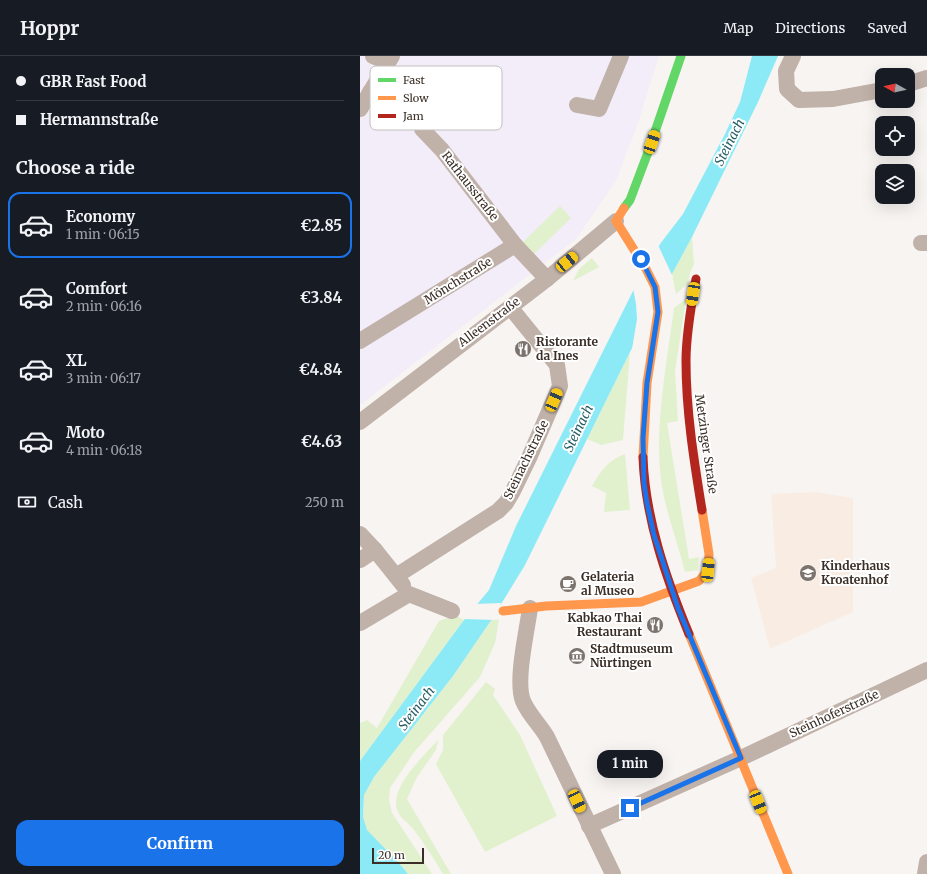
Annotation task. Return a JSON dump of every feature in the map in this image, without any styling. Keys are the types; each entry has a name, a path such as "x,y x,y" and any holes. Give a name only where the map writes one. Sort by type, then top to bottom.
{"main road":[{"path":"681,56 630,200 616,221 635,250 655,287 658,312 647,383 643,438 644,483 654,535 673,591 788,874"},
{"name":"Metzinger Straße","path":"503,611 530,608 641,602 699,581 708,570 709,554 687,399 686,360 689,324 696,279"}],"street":[{"path":"373,56 390,59"},
{"path":"578,105 599,109 621,56"},
{"path":"793,56 786,71 787,89 799,100 833,99 875,91"},
{"path":"915,82 927,78"},
{"path":"360,109 370,92"},
{"name":"Rathausstraße","path":"423,130 442,150 515,245"},
{"name":"Alleenstraße","path":"360,422 547,279 616,221"},
{"path":"515,245 547,279"},
{"name":"Mönchstraße","path":"360,341 515,245"},
{"name":"Steinachstraße","path":"396,576 498,511 506,503 532,451 560,386 557,364 510,306"},
{"path":"360,534 375,550 409,594 452,611"},
{"path":"360,560 375,550"},
{"path":"362,617 409,594"},
{"path":"530,608 522,661 522,700 529,713 548,737 613,874"},
{"name":"Steinhoferstraße","path":"589,826 741,758 927,670"},
{"path":"925,874 927,862"}],"shaded area":[{"path":"360,56 659,56 637,126 616,181 576,239 360,405"},
{"name":"Kinderhaus Kroatenhof","path":"815,492 853,498 853,612 770,649 751,578 776,568 771,494"}],"green space":[{"path":"560,206 571,218 532,256 521,244"},
{"path":"692,237 694,264 688,283 676,294 672,274"},
{"path":"592,258 599,267 573,281 579,269"},
{"path":"686,299 675,371 678,421 667,423 689,559 699,557 698,570 685,572 664,498 659,445 662,398 674,308"},
{"path":"630,352 623,440 601,445 587,439"},
{"path":"625,454 630,510 604,512 606,493 592,486 609,463"},
{"path":"455,615 464,620 360,761 360,723 367,720 377,728 439,621"},
{"path":"492,619 499,620 495,643 480,677 415,751 390,788 389,800 392,813 432,874 408,874 367,831 363,817 364,795 374,777 453,676"},
{"path":"486,682 495,689 493,695 520,735 557,816 485,852 436,764 443,750 443,735"},
{"path":"438,740 436,750 417,777 407,799 451,874 443,874 418,835 399,815 396,803 402,783 416,764"}],"water":[{"name":"Steinach","path":"752,56 778,56 758,102 692,237 630,352 525,565 492,619 453,676 374,777 364,795 363,817 367,830 408,874 360,874 360,761 464,620 489,590 516,526 632,293 660,244 683,214 725,134 740,102"}],"pier":[{"path":"658,245 673,277 631,355 637,319 633,288"},
{"path":"501,603 495,620 463,619 475,604"}],"traffic: fast":[{"path":"624,208 630,200 647,155 681,56"}],"traffic: slow":[{"path":"624,208 616,221 646,269 655,287 658,312 647,383 643,457"},
{"path":"503,611 546,606 641,602 699,581 708,570 709,554 702,510"},
{"path":"689,634 788,874"}],"traffic: jam":[{"path":"696,279 687,341 686,380 691,436 702,510"},
{"path":"643,457 652,525 672,591 689,634"}],"place":[{"name":"Ristorante da Ines","path":"523,349"},
{"name":"Kinderhaus Kroatenhof","path":"808,573"},
{"name":"Gelateria al Museo","path":"568,584"},
{"name":"Kabkao Thai Restaurant","path":"655,625"},
{"name":"Stadtmuseum Nürtingen","path":"577,656"}],"route":[{"path":"630,808 741,758 678,608 654,535 647,503 644,483 643,438 647,383 658,312 655,287 641,259"}]}
